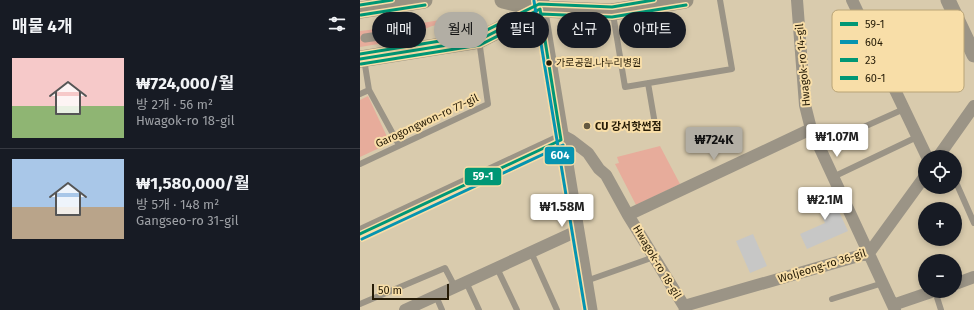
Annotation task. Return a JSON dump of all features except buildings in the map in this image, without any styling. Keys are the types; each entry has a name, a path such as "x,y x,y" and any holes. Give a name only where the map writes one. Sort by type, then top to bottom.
{"main road":[{"path":"360,10 378,3 424,0"},
{"path":"503,0 612,12 685,0"},
{"path":"488,35 539,4 563,0"},
{"path":"364,47 434,43"}],"street":[{"path":"585,0 588,7 612,12"},
{"name":"Hwagok-ro 14-gil","path":"797,0 805,105 811,129 894,308"},
{"path":"852,0 857,10"},
{"path":"948,0 953,10"},
{"path":"539,4 590,310"},
{"path":"964,34 974,55"},
{"path":"896,92 924,150"},
{"path":"945,150 974,106"},
{"name":"Hwagok-ro 18-gil","path":"628,215 811,129"},
{"path":"360,234 560,137"},
{"name":"Hwagok-ro 18-gil","path":"560,137 571,140 588,154 599,169 606,175 628,215 685,308"},
{"name":"Woljeong-ro 36-gil","path":"685,308 869,253 918,186"},
{"path":"405,310 577,231"},
{"path":"962,281 974,277"},
{"path":"894,308 918,298"}],"lane":[{"path":"612,12 625,87 732,69 720,0"},
{"path":"364,47 370,90 399,145"},
{"name":"Garogongwon-ro 77-gil","path":"360,164 488,104 481,48"},
{"path":"648,83 656,130"},
{"path":"360,94 370,90"},
{"path":"819,148 904,109"},
{"path":"833,176 917,137"},
{"path":"961,194 974,223"},
{"path":"531,252 557,310"},
{"path":"586,282 654,257"},
{"path":"360,304 445,268 455,287"},
{"path":"497,268 517,310"},
{"path":"466,282 479,310"},
{"path":"832,299 882,283"},
{"path":"436,296 442,310"},
{"path":"937,298 941,310"}],"shaded area":[{"path":"434,21 434,26 426,28 426,22"},
{"path":"372,30 372,45 360,47 360,31"},
{"path":"368,96 390,143 360,157 360,100"},
{"path":"660,146 680,184 636,205 615,164 619,163 617,157"}],"transit line":[{"name":"60-1","path":"360,5 392,0"},
{"name":"60-1","path":"360,54 477,35 539,4 612,7 654,0"},
{"name":"604","path":"534,1 585,310"},
{"name":"23","path":"361,15 425,5"},
{"name":"23","path":"361,64 480,45 541,14 612,17 686,5"},
{"name":"59-1","path":"360,59 479,40 540,9 561,140 360,234"},
{"name":"604","path":"362,239 563,145"}],"place":[{"name":"가로공원.나누리병원","path":"549,63"},
{"name":"CU 강서핫썬점","path":"587,126"}]}
